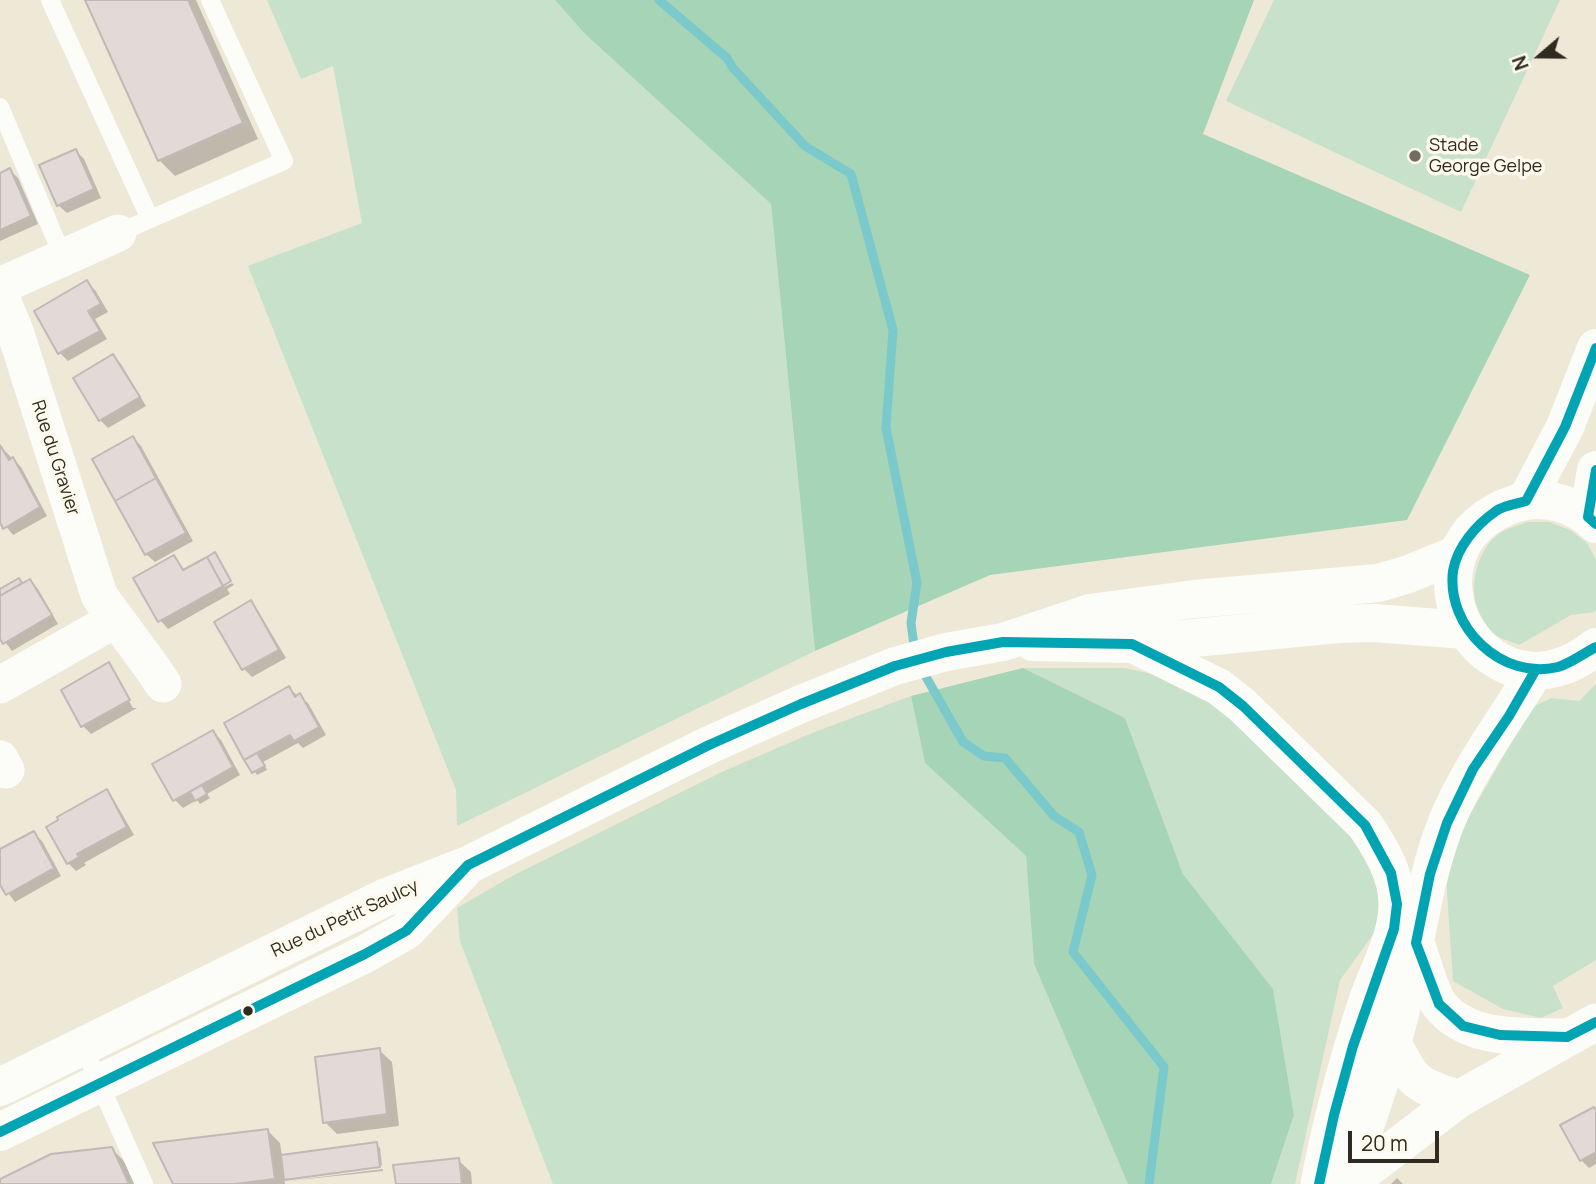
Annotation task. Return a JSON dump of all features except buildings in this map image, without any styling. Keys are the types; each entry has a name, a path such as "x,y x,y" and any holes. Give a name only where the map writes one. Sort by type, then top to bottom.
{"main road":[{"path":"1526,501 1565,427 1596,348"},
{"path":"1596,470 1592,520 1570,506 1548,500 1526,501 1497,510 1474,528 1458,554 1452,580 1455,606 1465,630 1478,646 1495,659 1514,667 1535,671 1557,669 1577,661 1596,648"},
{"path":"468,865 709,745 895,666 946,652 1003,642 1090,612 1194,599 1378,583 1458,554"},
{"path":"1003,642 1132,644 1338,624 1374,623 1465,630"},
{"name":"Rue du Petit Saulcy","path":"0,1087 384,898 468,865"},
{"name":"Rue du Petit Saulcy","path":"0,1132 353,960 406,931 468,865"}],"street":[{"path":"0,286 134,226"},
{"name":"Rue du Gravier","path":"0,295 15,331 99,595 140,647 163,684"},
{"path":"0,685 116,619"},
{"path":"1132,644 1219,687 1242,706 1350,808 1379,846 1391,872 1397,902 1394,930 1367,1001 1376,1036 1347,1184"},
{"path":"1320,1184 1325,1153 1416,943 1430,874 1447,823 1473,769 1535,671"},
{"path":"1416,943 1439,1004 1463,1026"},
{"path":"1376,1036 1430,1017 1500,1035 1581,1030"},
{"path":"1347,1184 1459,1099 1581,1030"},
{"path":"1376,1036 1409,1075 1422,1086 1459,1099"}],"lane":[{"path":"51,0 134,226 284,161 210,0"},
{"path":"0,107 63,257"},
{"path":"83,1046 144,1184"}],"green space":[{"path":"267,0 555,0 584,33 771,204 815,651 457,826 456,790 248,266 362,223 333,66 301,79"},
{"path":"555,0 1254,0 1203,134 1530,275 1407,520 990,575 815,651 771,204 584,33"},
{"name":"Stade George Gelpe","path":"1274,0 1560,0 1461,212 1226,101"},
{"path":"1527,522 1549,522 1570,530 1587,543 1596,560 1596,609 1595,612 1571,615 1519,645 1497,636 1484,624 1478,611 1474,584 1476,570 1488,545 1500,533"},
{"path":"1023,668 1124,668 1177,679 1219,704 1356,832 1383,900 1377,929 1340,980 1295,1184 1271,1184 1294,1115 1273,989 1183,874 1125,718"},
{"path":"1023,668 1125,718 1183,874 1273,989 1294,1115 1271,1184 1128,1184 1034,964 1026,856 925,763 911,696"},
{"path":"1596,684 1596,960 1553,986 1563,1008 1541,1018 1503,1009 1453,981 1446,877 1463,827 1531,708 1551,698 1579,701"},
{"path":"911,696 925,763 1026,856 1034,964 1128,1184 553,1184 460,941 457,908 514,875 722,772 812,733"}],"waterway":[{"path":"659,0 727,58 733,68 805,146 851,174 893,330 886,428 917,583 911,623 915,653"},
{"path":"921,668 963,742 984,756 1005,758 1054,816 1079,832 1092,875 1073,952 1164,1067 1149,1184"}],"transit line":[{"path":"1596,348 1565,427 1526,501 1499,509 1481,523 1463,545 1453,571 1453,592 1468,630 1498,658 1517,666 1537,669 1558,667 1596,647"},
{"path":"1596,470 1588,517 1596,524"},
{"path":"0,1132 365,954 406,931 468,865 709,745 801,704 895,666 946,652 1003,642 1132,644 1219,687 1243,706 1365,825 1391,873 1397,904 1394,929 1353,1046 1319,1184"},
{"path":"1535,671 1473,769 1447,823 1430,874 1416,943 1439,1004 1463,1026 1500,1035 1567,1037 1596,1022"}],"place":[{"name":"Stade George Gelpe","path":"1415,156"}]}
